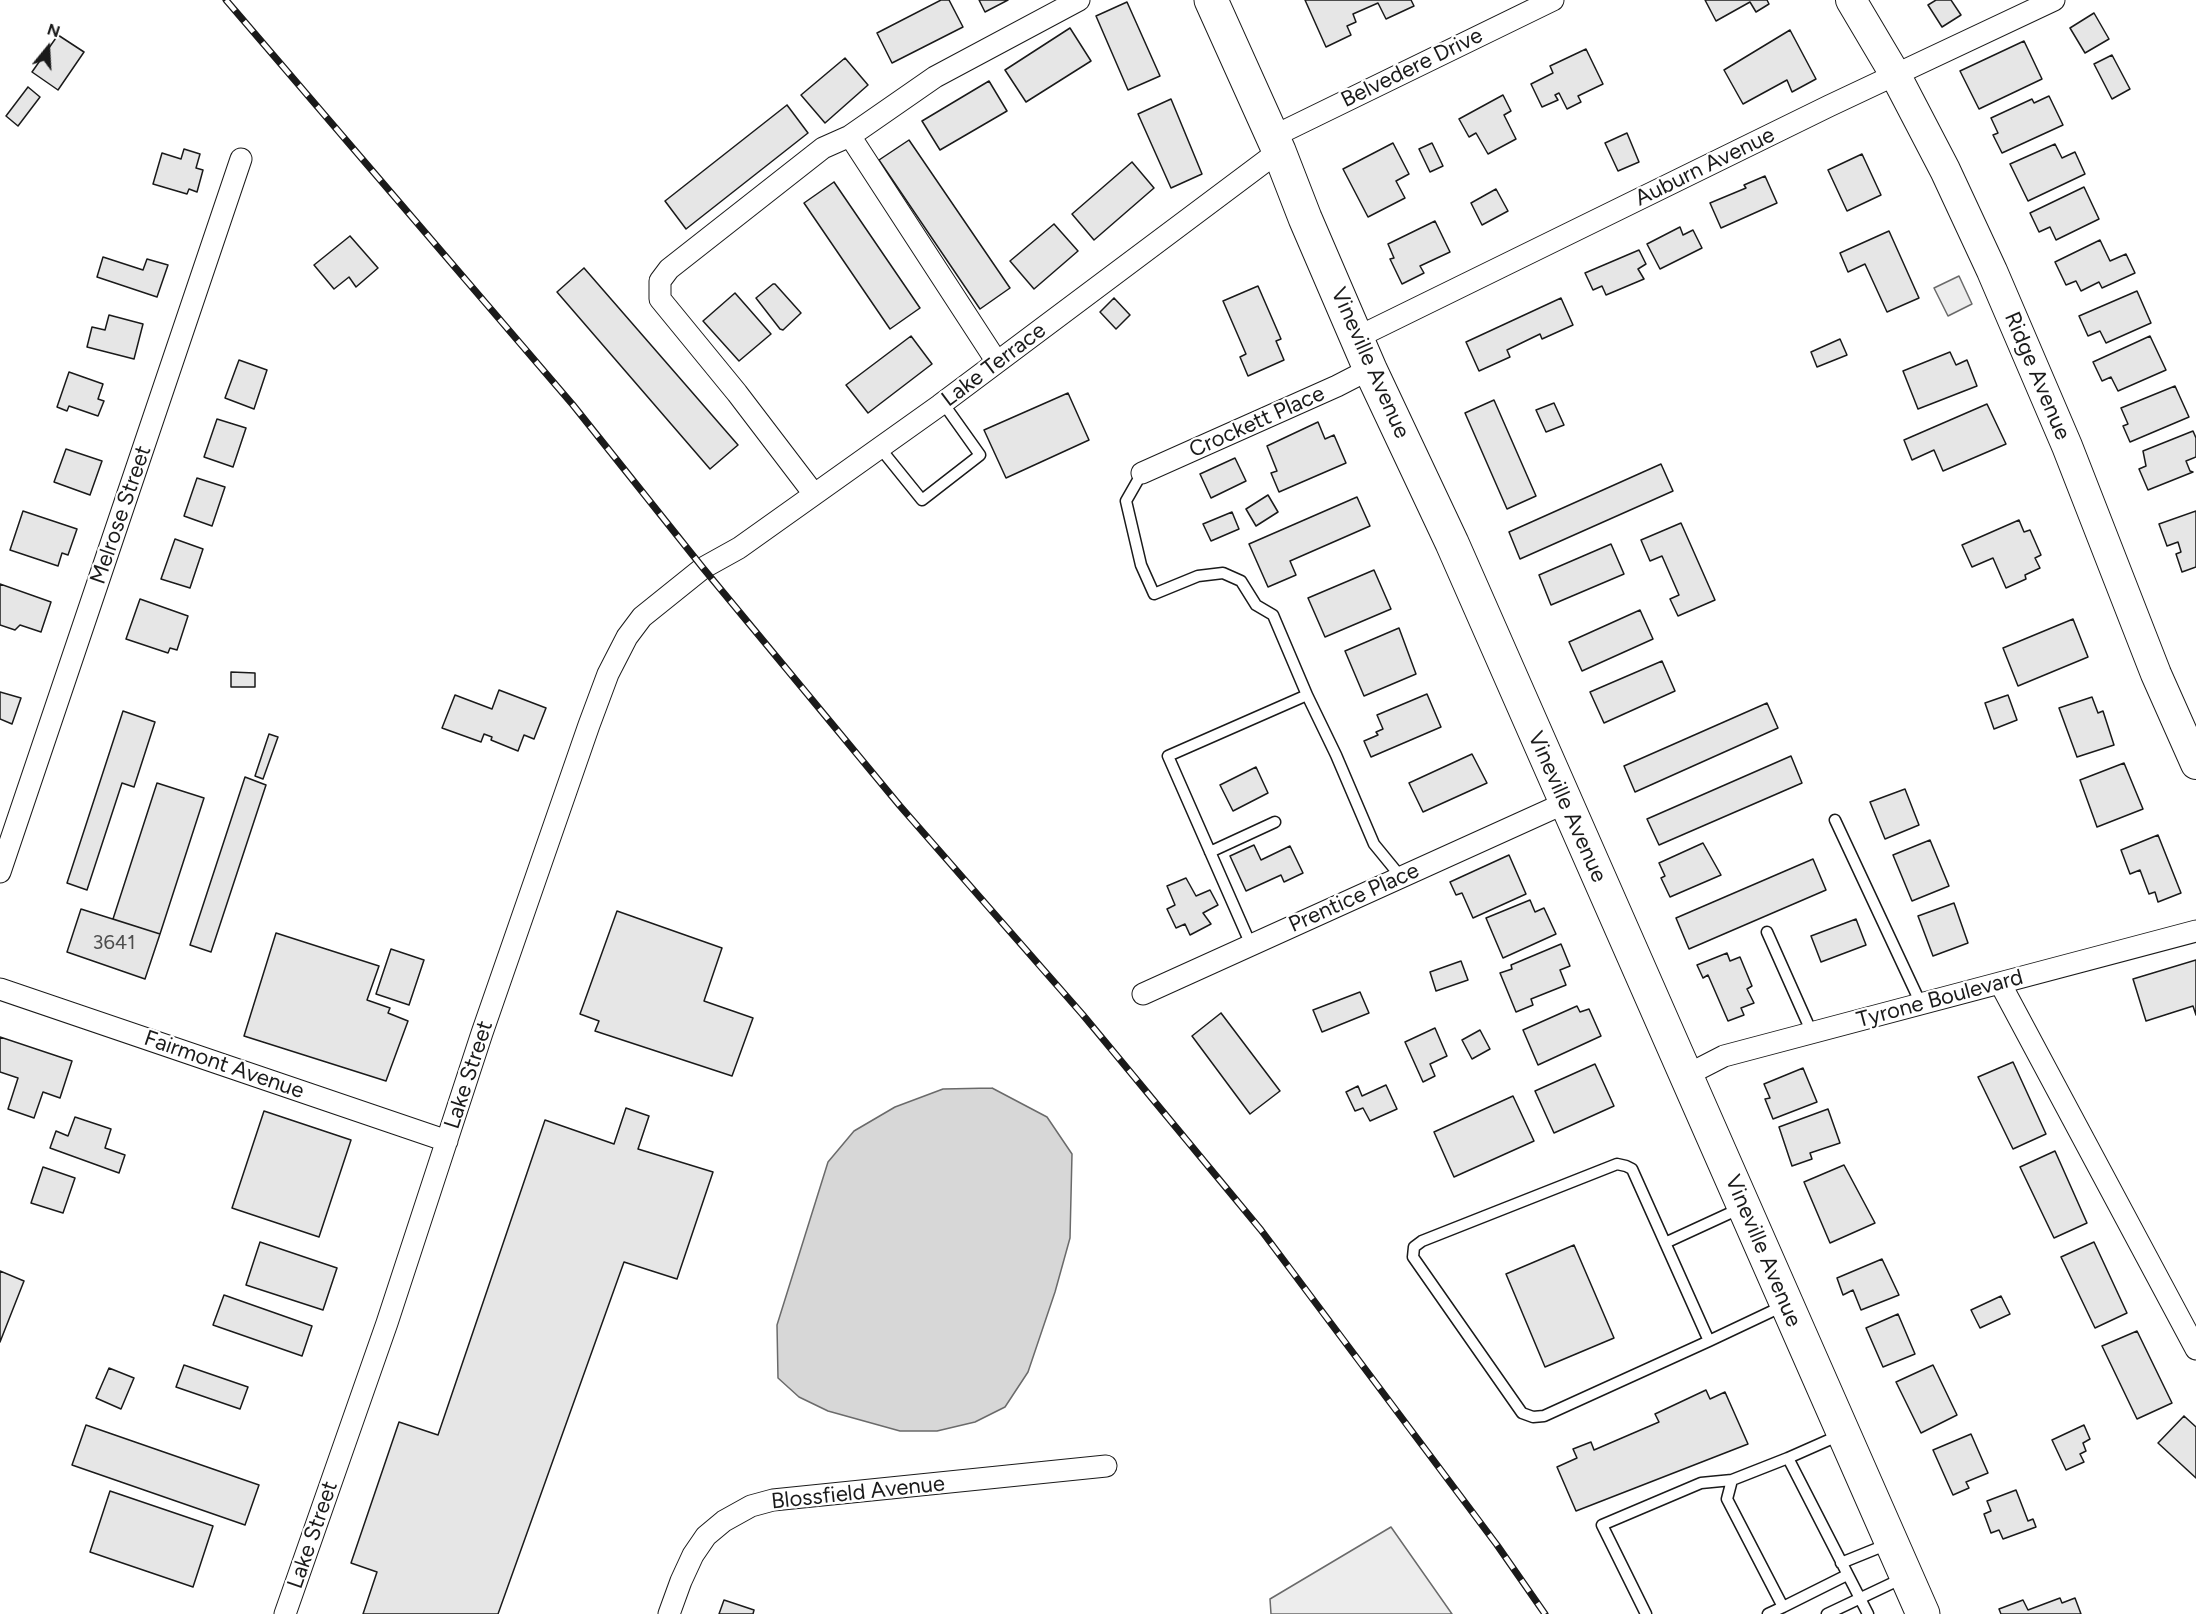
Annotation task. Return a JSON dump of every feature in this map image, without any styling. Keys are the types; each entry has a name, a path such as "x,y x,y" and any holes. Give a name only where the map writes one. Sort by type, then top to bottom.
{"main road":[{"name":"Vineville Avenue","path":"1211,0 1276,144 1370,369 1452,543 1923,1614"}],"street":[{"path":"814,494 737,393 660,299 660,281 669,269 823,148 850,136 935,77 1079,0"},
{"name":"Belvedere Drive","path":"1276,144 1553,0"},
{"name":"Ridge Avenue","path":"1851,0 1896,76 1945,170 1992,271 2067,446 2156,674 2196,764"},
{"name":"Auburn Avenue","path":"1358,337 1808,116 2054,0"},
{"path":"850,136 998,362"},
{"name":"Lake Terrace","path":"703,568 739,548 943,403 1276,144"},
{"name":"Melrose Street","path":"0,872 241,159"},
{"name":"Crockett Place","path":"1142,473 1370,369"},
{"name":"Lake Street","path":"285,1614 387,1323 482,1033 608,674 627,637 642,617 703,568"},
{"name":"Prentice Place","path":"1143,994 1565,803"},
{"name":"Tyrone Boulevard","path":"1687,1075 1724,1056 2196,931"},
{"path":"2000,983 2196,1349"},
{"name":"Fairmont Avenue","path":"0,989 447,1141"},
{"name":"Blossfield Avenue","path":"669,1614 693,1555 706,1536 724,1521 751,1506 773,1500 1106,1467"}],"lane":[{"path":"880,447 922,500 980,455 943,403"},
{"path":"1142,473 1126,501 1141,566 1154,594 1198,576 1223,573 1241,580 1256,605 1273,615 1374,844 1401,877"},
{"path":"1251,945 1168,756 1307,695"},
{"path":"1835,820 1921,1004"},
{"path":"1210,852 1275,822"},
{"path":"1767,932 1812,1033"},
{"path":"1709,1341 1632,1169 1617,1164 1422,1240 1414,1247 1413,1257 1522,1413 1533,1417 1544,1416 1709,1341 1786,1305"},
{"path":"1665,1243 1744,1206"},
{"path":"1646,1614 1602,1525 1701,1483 1732,1480 1843,1434"},
{"path":"1788,1458 1868,1614"},
{"path":"1732,1480 1727,1499 1783,1607"},
{"path":"1841,1563 1891,1542"},
{"path":"1768,1614 1847,1575"},
{"path":"1827,1614 1906,1576"}],"shaded area":[{"path":"1959,276 1972,304 1948,316 1934,288"},
{"path":"992,1088 1047,1117 1072,1154 1070,1238 1055,1292 1028,1372 1005,1407 975,1422 937,1431 900,1431 828,1411 799,1397 778,1378 777,1325 828,1162 854,1131 895,1107 943,1089"},
{"path":"1391,1527 1452,1614 1271,1614 1270,1599"}],"building":[{"path":"941,0 949,0 963,27 892,63 877,33"},
{"path":"979,0 1008,0 985,12"},
{"path":"1305,0 1411,0 1414,6 1386,19 1378,3 1353,14 1356,22 1347,26 1351,35 1326,47"},
{"path":"1705,0 1767,0 1769,4 1756,12 1750,2 1716,21"},
{"path":"1936,0 1951,0 1961,15 1942,27 1928,5"},
{"path":"1127,2 1160,76 1128,90 1096,16"},
{"path":"2094,13 2109,39 2085,53 2070,28"},
{"path":"1070,28 1091,61 1026,102 1005,70"},
{"path":"1790,30 1816,79 1792,92 1787,80 1743,104 1724,70"},
{"path":"58,35 84,52 58,90 32,72"},
{"path":"2024,41 2042,79 1979,109 1960,71"},
{"path":"1586,49 1603,84 1578,96 1581,102 1567,109 1559,93 1555,95 1558,100 1542,107 1531,84 1553,73 1550,66"},
{"path":"2112,55 2130,89 2112,99 2094,64"},
{"path":"845,58 868,85 825,123 801,95"},
{"path":"989,81 1007,111 940,150 922,121"},
{"path":"28,87 40,97 18,126 6,116"},
{"path":"1503,95 1511,111 1504,115 1516,139 1488,154 1476,133 1469,137 1459,119"},
{"path":"2049,96 2063,125 2002,153 1993,135 1998,133 1991,118 2032,99 2034,103"},
{"path":"1171,99 1202,174 1171,188 1138,114"},
{"path":"787,105 808,133 686,229 665,201"},
{"path":"1627,133 1639,162 1618,171 1605,143"},
{"path":"909,140 1010,288 980,309 879,160"},
{"path":"1393,143 1409,174 1396,181 1405,198 1368,217 1343,169"},
{"path":"1432,143 1443,166 1430,172 1419,149"},
{"path":"2055,144 2062,158 2075,152 2085,174 2028,201 2010,164"},
{"path":"184,149 200,154 196,168 203,170 197,192 189,189 187,194 153,184 162,153 181,159"},
{"path":"1862,154 1881,195 1847,211 1828,170"},
{"path":"1132,162 1154,188 1094,240 1072,214"},
{"path":"1765,176 1777,203 1721,228 1710,203 1746,188 1744,185"},
{"path":"834,182 920,308 890,329 804,203"},
{"path":"2084,187 2099,219 2056,240 2050,227 2039,232 2030,213"},
{"path":"1496,189 1508,211 1482,225 1471,203"},
{"path":"1435,221 1450,252 1420,266 1424,273 1402,284 1390,259 1394,258 1388,244"},
{"path":"1054,224 1078,251 1034,289 1010,261"},
{"path":"1680,227 1683,235 1693,230 1702,248 1660,269 1647,244"},
{"path":"1889,231 1919,298 1887,312 1865,264 1848,272 1840,253"},
{"path":"350,236 378,268 356,287 349,277 334,289 314,265"},
{"path":"2100,240 2110,261 2126,254 2135,273 2102,288 2099,282 2081,291 2076,281 2066,285 2055,262"},
{"path":"1639,250 1646,264 1638,269 1644,279 1606,295 1602,286 1593,290 1585,273"},
{"path":"103,257 143,270 147,259 168,265 157,297 97,277"},
{"path":"584,268 738,445 710,469 557,292"},
{"path":"773,284 801,313 783,330 756,298"},
{"path":"1258,286 1281,339 1276,341 1284,360 1248,376 1240,357 1246,354 1223,301"},
{"path":"2137,291 2151,323 2106,343 2100,331 2088,336 2079,316"},
{"path":"735,293 771,334 739,361 703,321"},
{"path":"1114,298 1130,315 1116,329 1100,312"},
{"path":"1561,298 1573,325 1542,339 1540,334 1507,350 1510,357 1479,371 1466,342"},
{"path":"109,315 143,324 134,359 87,347 92,327 105,330"},
{"path":"911,336 932,364 868,413 846,385"},
{"path":"2150,336 2166,370 2118,391 2111,377 2102,381 2093,362"},
{"path":"1840,339 1847,355 1817,367 1811,352"},
{"path":"1950,352 1956,365 1967,360 1977,386 1918,409 1903,371"},
{"path":"239,360 267,370 254,409 225,398"},
{"path":"69,372 103,384 98,399 104,401 98,416 69,406 67,411 57,407"},
{"path":"2175,386 2189,417 2130,442 2123,426 2128,424 2121,408"},
{"path":"1068,393 1089,440 1006,478 984,430"},
{"path":"1494,400 1536,496 1507,509 1465,413"},
{"path":"1554,403 1564,425 1546,432 1536,410"},
{"path":"1987,404 2006,444 1943,471 1934,450 1912,460 1904,440"},
{"path":"217,419 246,428 233,467 204,457"},
{"path":"1318,422 1325,439 1334,435 1346,463 1279,492 1271,473 1277,471 1267,446"},
{"path":"2193,431 2196,438 2196,457 2186,461 2190,471 2193,472 2148,490 2139,469 2146,466 2143,451"},
{"path":"66,449 102,461 90,495 54,482"},
{"path":"1235,458 1246,481 1211,498 1200,474"},
{"path":"1661,464 1673,491 1520,559 1509,532"},
{"path":"197,478 225,487 212,526 184,516"},
{"path":"1268,495 1278,512 1256,526 1246,509"},
{"path":"1357,497 1370,526 1290,561 1296,575 1268,587 1249,544"},
{"path":"23,511 77,529 68,555 62,553 58,566 10,550"},
{"path":"2196,511 2196,567 2182,572 2176,554 2181,552 2178,542 2167,546 2159,524"},
{"path":"1232,512 1239,529 1211,541 1203,524"},
{"path":"2019,520 2024,532 2030,530 2041,555 2035,558 2040,568 2025,575 2026,579 2006,588 1993,558 1972,567 1962,545"},
{"path":"1681,523 1715,600 1678,616 1670,599 1679,595 1662,556 1650,561 1641,540"},
{"path":"175,539 203,549 190,588 161,579"},
{"path":"1611,544 1624,574 1551,605 1539,575"},
{"path":"1374,570 1391,609 1325,637 1308,598"},
{"path":"0,584 51,602 41,632 20,625 15,630 0,625"},
{"path":"140,599 188,616 177,650 170,648 168,653 126,639"},
{"path":"1640,610 1653,639 1582,671 1569,642"},
{"path":"2073,619 2088,657 2018,686 2003,648"},
{"path":"1399,628 1416,674 1364,696 1345,651"},
{"path":"1662,661 1675,691 1604,723 1590,692"},
{"path":"231,672 255,673 255,687 231,687"},
{"path":"499,690 546,708 534,739 524,735 518,751 491,740 492,737 484,734 481,742 442,728 455,695 492,709"},
{"path":"0,692 21,698 12,724 0,719"},
{"path":"1427,694 1441,727 1371,757 1364,741 1378,735 1376,732 1383,729 1377,715"},
{"path":"2008,695 2017,720 1994,729 1985,703"},
{"path":"2092,697 2098,713 2103,711 2114,745 2077,757 2059,708"},
{"path":"1767,703 1778,728 1635,792 1624,766"},
{"path":"123,711 155,722 134,787 122,783 87,890 67,883"},
{"path":"269,734 278,737 263,779 255,776"},
{"path":"1472,754 1487,783 1423,812 1409,783"},
{"path":"1791,756 1802,783 1659,845 1647,819"},
{"path":"2124,763 2143,809 2097,827 2080,780"},
{"path":"1256,767 1268,793 1233,811 1220,785"},
{"path":"245,777 266,785 211,952 190,945"},
{"path":"157,783 204,798 160,934 113,919"},
{"path":"1905,789 1919,825 1885,839 1870,802"},
{"path":"2158,835 2181,893 2158,902 2155,892 2149,894 2140,870 2130,874 2121,850"},
{"path":"1930,840 1949,886 1912,901 1893,855"},
{"path":"1703,843 1721,875 1670,897 1661,878 1665,876 1659,863"},
{"path":"1254,845 1261,860 1290,846 1303,873 1284,882 1281,875 1246,891 1230,856"},
{"path":"1509,855 1526,894 1473,918 1462,893 1456,895 1450,882"},
{"path":"1813,859 1826,890 1689,949 1676,918"},
{"path":"1186,878 1196,896 1210,890 1218,905 1203,913 1211,924 1190,935 1185,924 1176,928 1167,909 1175,905 1167,886"},
{"path":"1530,900 1535,912 1544,908 1556,934 1503,958 1486,918"},
{"path":"1954,903 1968,943 1933,956 1918,916"},
{"path":"81,909 160,934 145,979 67,952"},
{"path":"617,911 722,948 704,1001 753,1018 732,1076 595,1031 599,1021 580,1014"},
{"path":"1856,919 1866,945 1821,962 1811,936"},
{"path":"276,933 379,966 367,1000 390,1008 388,1013 408,1021 386,1081 244,1036"},
{"path":"1561,944 1570,966 1560,970 1566,985 1531,999 1533,1005 1516,1012 1500,973 1512,969 1511,965"},
{"path":"391,949 424,960 409,1005 376,994"},
{"path":"1727,953 1730,961 1740,957 1752,986 1747,989 1754,1003 1741,1008 1744,1015 1728,1021 1708,975 1703,978 1697,965"},
{"path":"2196,960 2196,1015 2193,1006 2146,1021 2133,979"},
{"path":"1461,961 1468,980 1436,991 1430,972"},
{"path":"1360,992 1369,1013 1322,1032 1313,1010"},
{"path":"1577,1006 1580,1012 1589,1009 1601,1036 1538,1065 1523,1030"},
{"path":"1221,1013 1280,1091 1250,1114 1192,1036"},
{"path":"1435,1028 1447,1056 1430,1064 1435,1076 1423,1082 1405,1042"},
{"path":"1480,1030 1490,1049 1472,1059 1462,1040"},
{"path":"0,1037 72,1061 60,1098 43,1092 34,1118 8,1109 18,1078 0,1072"},
{"path":"2013,1062 2046,1134 2013,1149 1978,1077"},
{"path":"1595,1064 1614,1106 1554,1133 1535,1091"},
{"path":"1803,1068 1817,1102 1773,1119 1765,1099 1770,1098 1764,1084"},
{"path":"1386,1085 1397,1109 1370,1121 1363,1108 1355,1111 1346,1092 1358,1086 1362,1096"},
{"path":"1513,1096 1534,1141 1454,1177 1434,1132"},
{"path":"626,1108 649,1116 638,1149 713,1172 677,1279 624,1262 498,1614 363,1614 377,1572 351,1563 399,1422 438,1435 545,1120 614,1144"},
{"path":"1828,1109 1840,1143 1810,1153 1812,1159 1792,1166 1779,1127"},
{"path":"264,1111 351,1140 319,1237 232,1208"},
{"path":"75,1117 111,1129 105,1148 125,1155 119,1173 50,1148 56,1131 68,1136"},
{"path":"2055,1151 2087,1223 2054,1238 2020,1167"},
{"path":"1844,1165 1875,1223 1830,1243 1804,1182"},
{"path":"43,1167 75,1178 63,1213 31,1203"},
{"path":"260,1242 337,1268 323,1310 246,1285"},
{"path":"2094,1242 2127,1313 2095,1328 2061,1257"},
{"path":"1574,1245 1614,1338 1545,1367 1506,1274"},
{"path":"1882,1259 1899,1295 1861,1310 1853,1290 1843,1295 1837,1278"},
{"path":"0,1271 24,1281 0,1342"},
{"path":"224,1295 312,1326 302,1356 213,1325"},
{"path":"2001,1296 2010,1314 1980,1328 1971,1310"},
{"path":"1898,1314 1915,1354 1883,1367 1866,1328"},
{"path":"2137,1331 2172,1403 2137,1419 2102,1346"},
{"path":"184,1365 248,1387 240,1409 176,1387"},
{"path":"1933,1365 1957,1415 1921,1433 1896,1382"},
{"path":"109,1368 134,1378 121,1409 96,1398"},
{"path":"1706,1390 1710,1399 1725,1392 1748,1444 1576,1511 1557,1467 1577,1458 1573,1449 1591,1442 1594,1450 1659,1422 1655,1414"},
{"path":"2184,1416 2196,1427 2196,1478 2158,1443"},
{"path":"86,1425 259,1485 245,1525 72,1465"},
{"path":"2084,1425 2090,1439 2083,1443 2086,1451 2080,1454 2084,1462 2066,1470 2052,1440"},
{"path":"1971,1434 1988,1473 1966,1482 1969,1488 1953,1495 1933,1450"},
{"path":"2016,1490 2028,1521 2033,1519 2036,1527 2003,1539 1999,1530 1991,1533 1984,1514 1991,1511 1987,1501"},
{"path":"110,1491 213,1526 193,1587 90,1552"},
{"path":"2060,1598 2062,1603 2075,1598 2081,1614 2001,1614 1999,1609 2023,1600 2028,1610"},
{"path":"724,1600 754,1610 753,1614 719,1614"}],"railway":[{"path":"226,0 573,405 703,568 900,806 1083,1015 1261,1230 1497,1545 1545,1614"}]}
